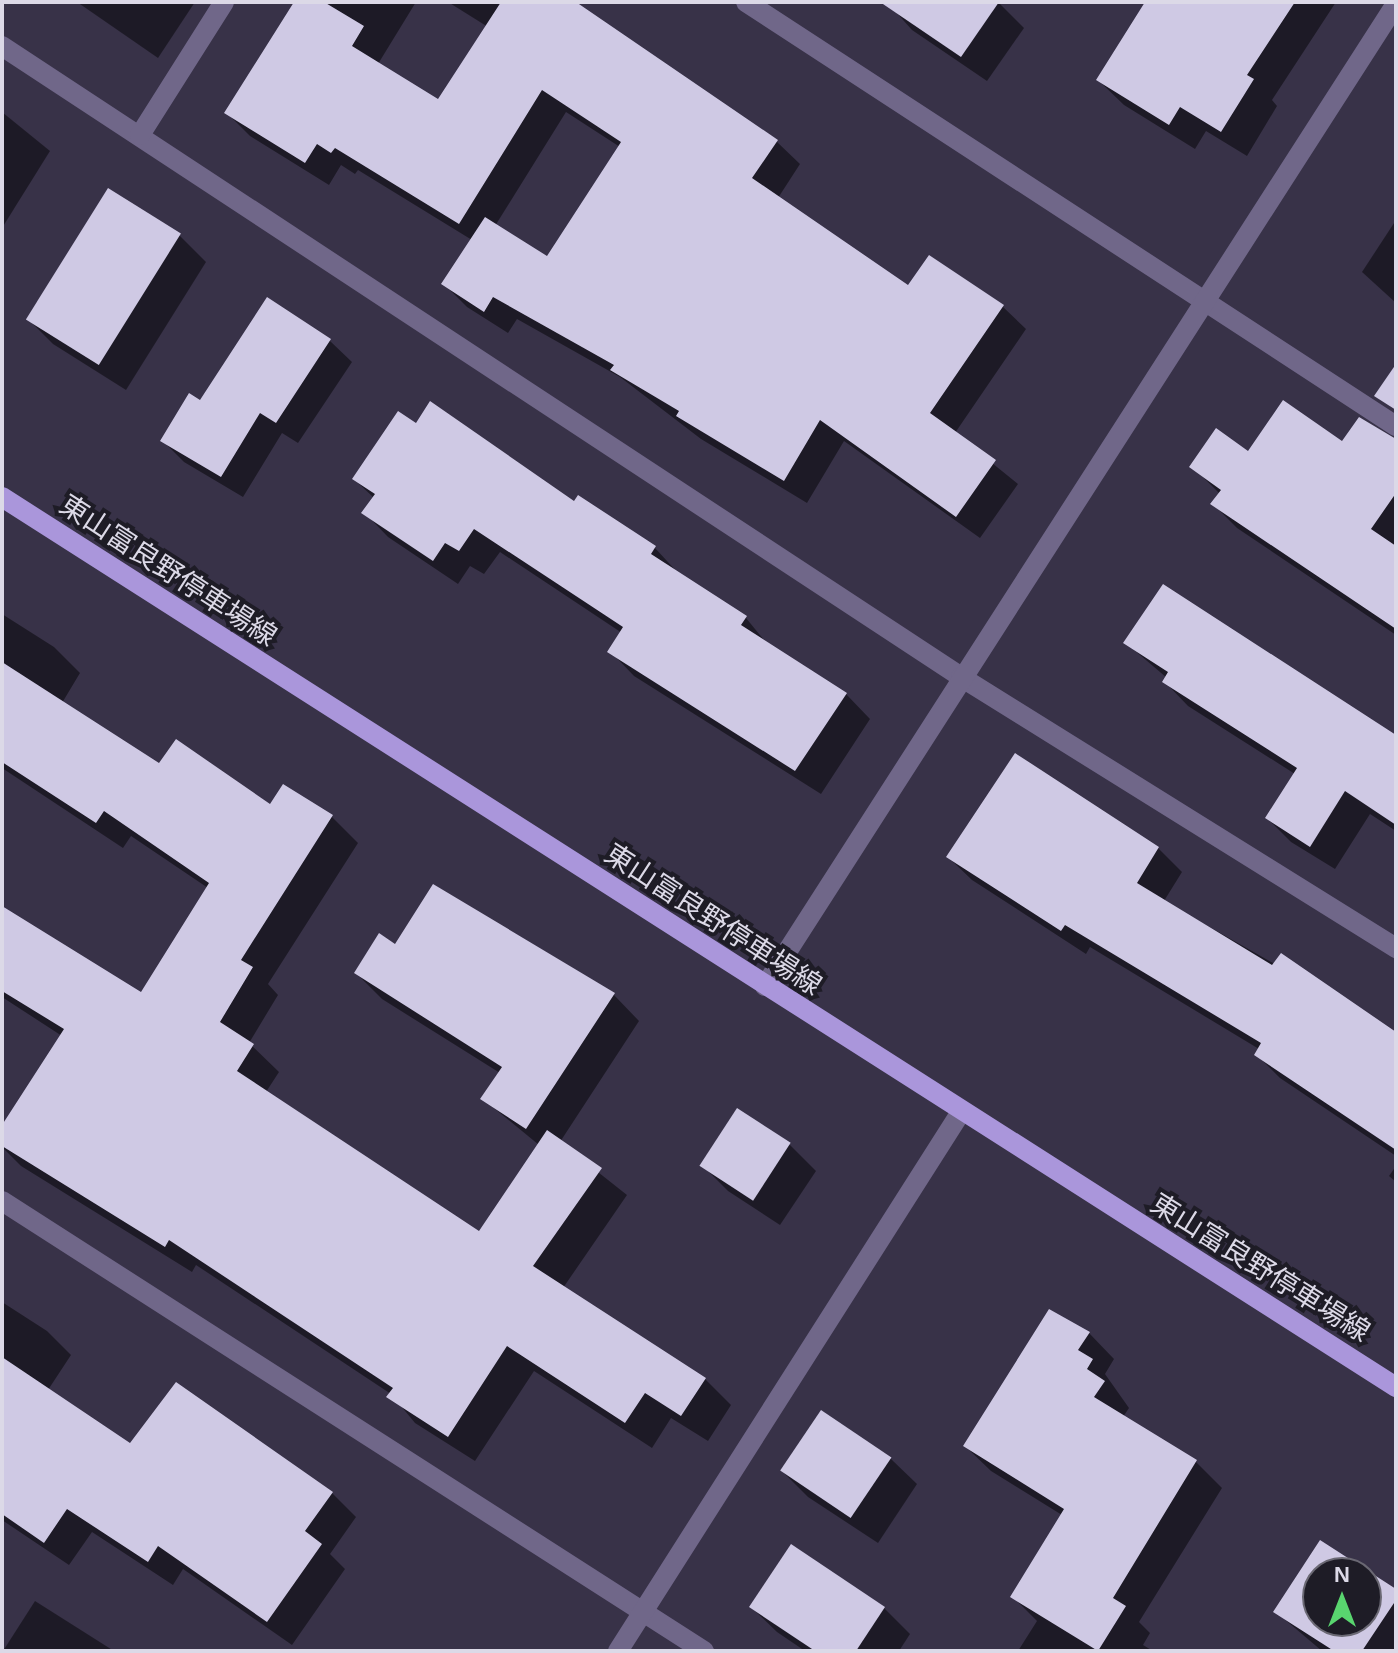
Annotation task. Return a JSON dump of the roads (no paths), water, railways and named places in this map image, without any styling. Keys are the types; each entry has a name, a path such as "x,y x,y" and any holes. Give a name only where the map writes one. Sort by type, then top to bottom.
{"main road":[{"name":"東山富良野停車場線","path":"2,497 1396,1387"}],"street":[{"path":"140,135 224,2"},
{"path":"746,2 1396,426"},
{"path":"765,986 1396,4"},
{"path":"2,46 961,677 1396,948"},
{"path":"618,1651 961,1112"},
{"path":"2,1201 704,1651"}]}
